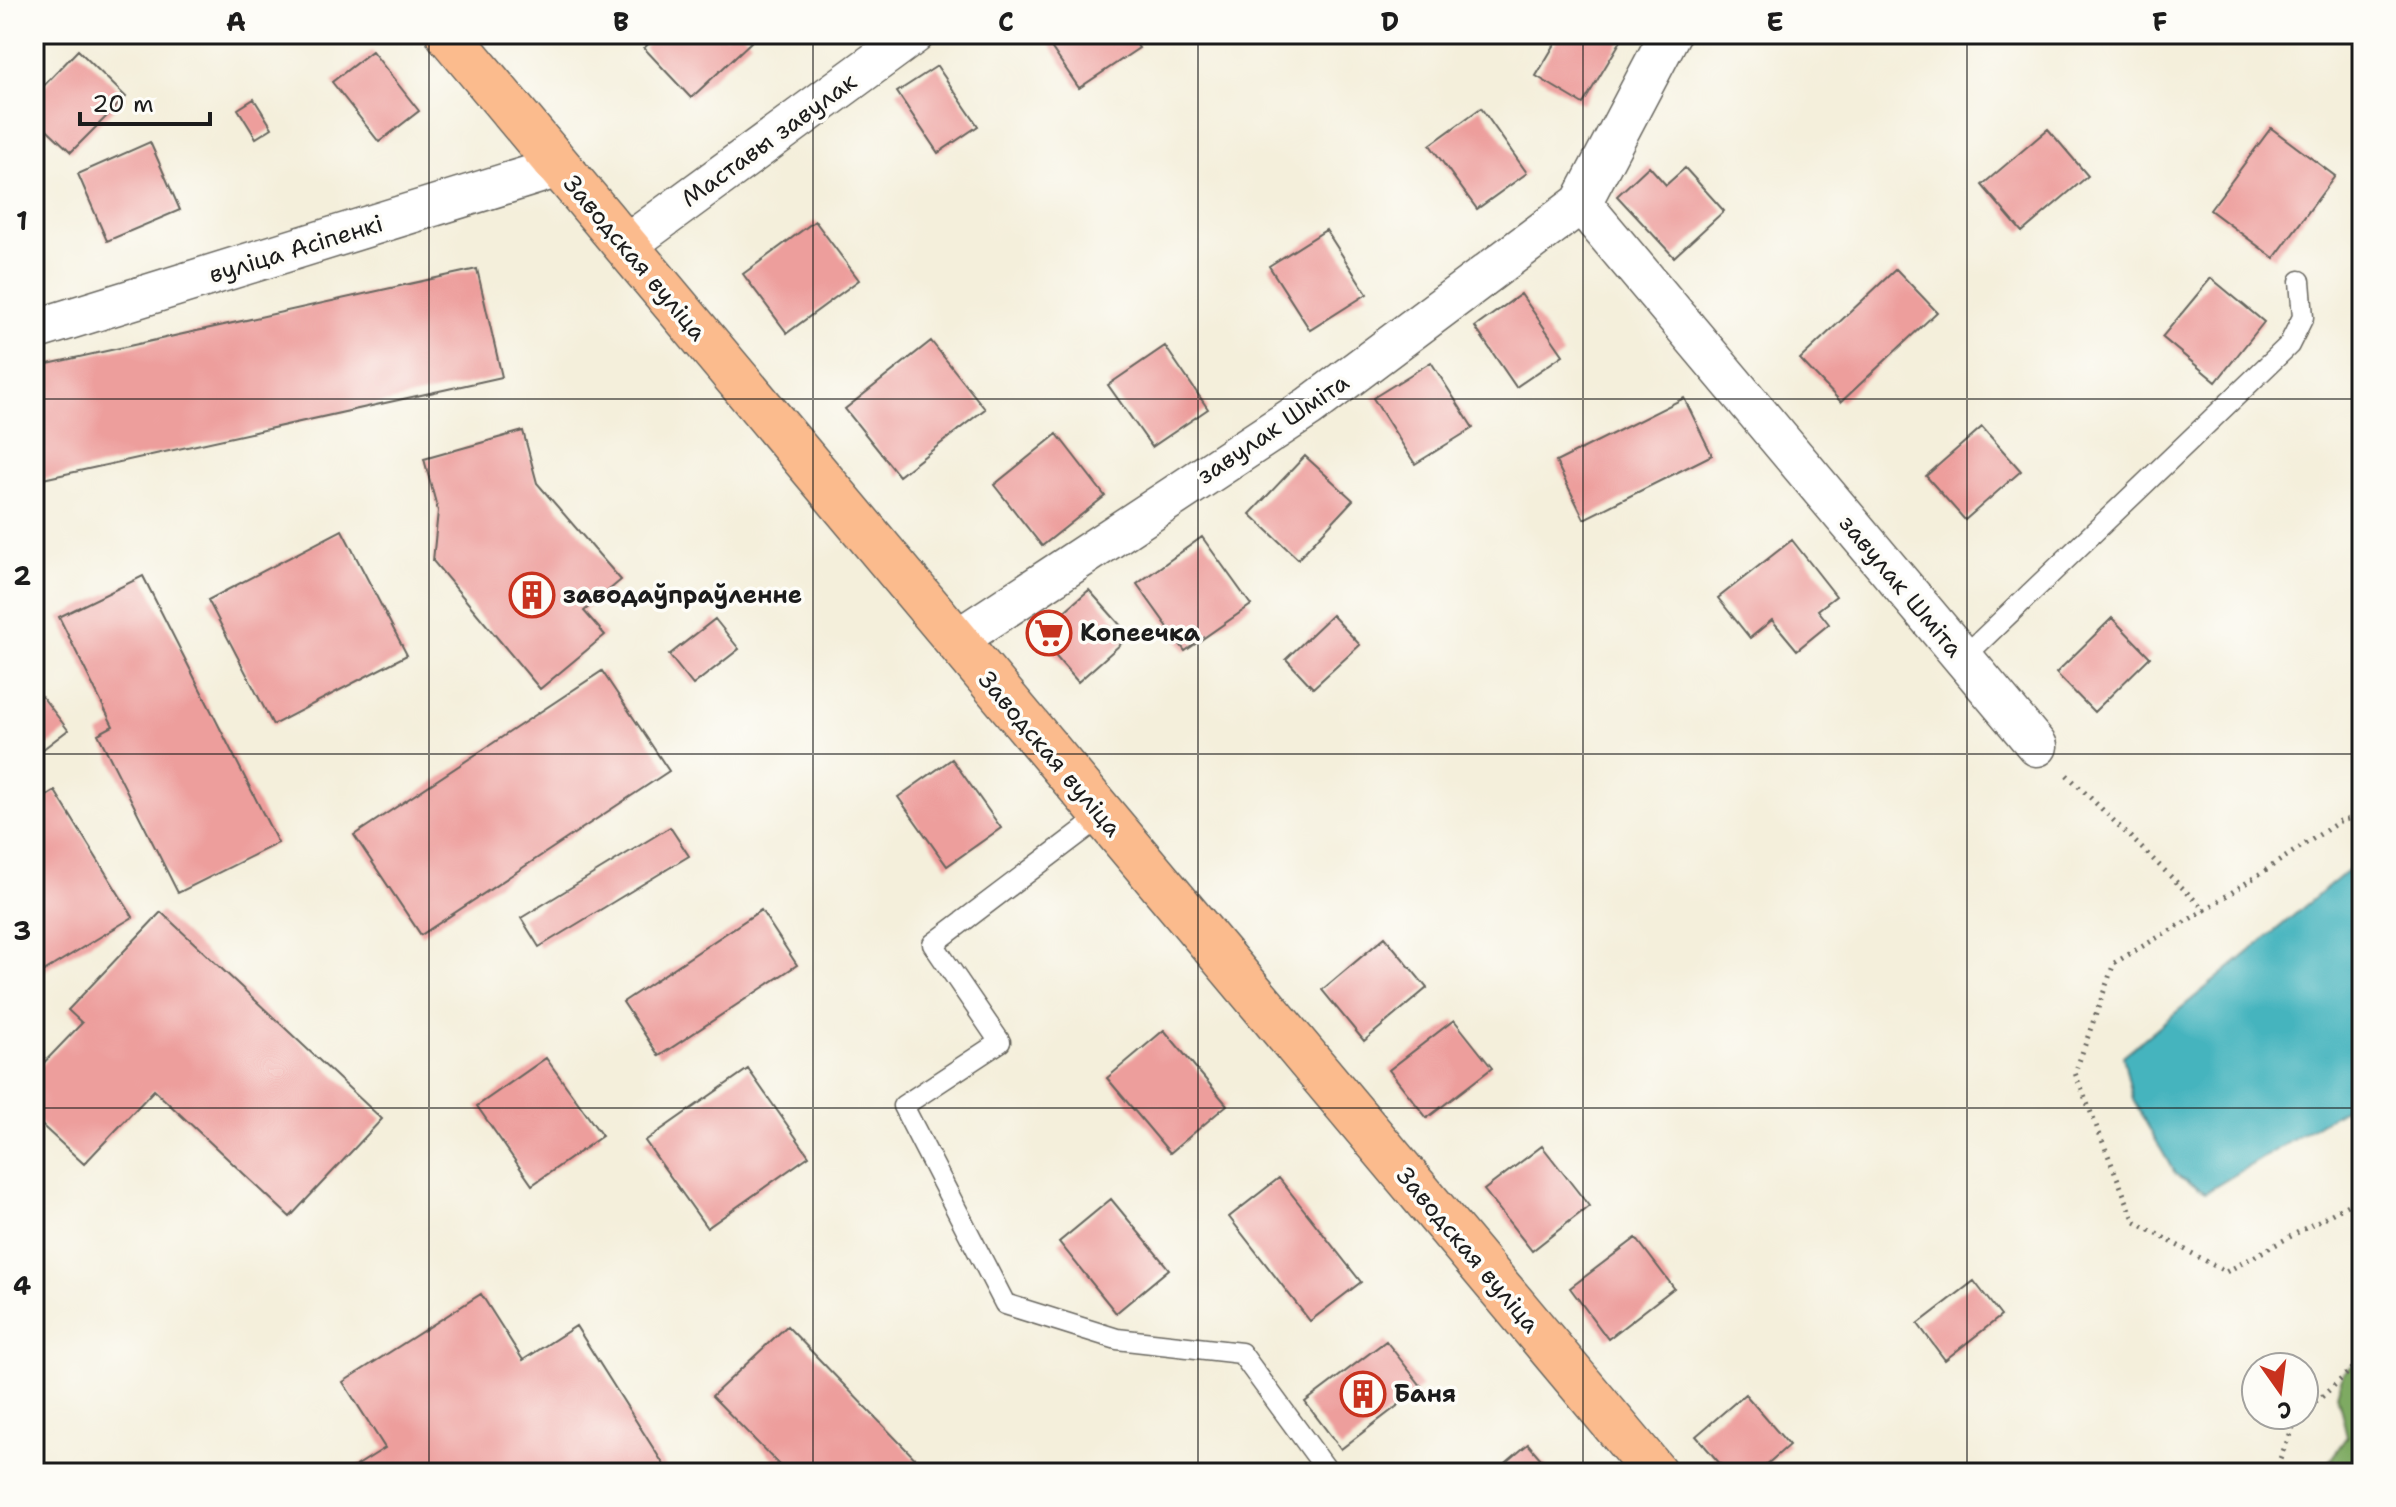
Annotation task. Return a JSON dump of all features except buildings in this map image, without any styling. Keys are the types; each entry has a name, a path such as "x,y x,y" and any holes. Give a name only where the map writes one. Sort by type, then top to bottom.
{"main road":[{"name":"Заводская вуліца","path":"448,34 1655,1473"}],"street":[{"name":"Маставы завулак","path":"625,246 914,34"},
{"name":"завулак Шміта","path":"955,641 1309,407 1581,203 1670,34"},
{"name":"вуліца Асіпенкі","path":"34,330 559,167"},
{"name":"завулак Шміта","path":"1581,203 2037,746"}],"lane":[{"path":"1962,659 2289,345 2303,317 2300,281"},
{"path":"1102,816 933,944 1000,1042 903,1106 1005,1304 1117,1339 1241,1353 1329,1473"}],"path":[{"path":"2037,746 2205,910"},
{"path":"2362,816 2340,821 2205,910 2114,963 2075,1073 2135,1222 2226,1272 2362,1197"},
{"path":"2320,1398 2362,1360"},
{"path":"2274,1473 2291,1431"}],"green space":[{"path":"2362,1356 2362,1473 2321,1473 2347,1436 2337,1394 2343,1373"}],"water":[{"path":"2362,859 2362,1098 2206,1192 2175,1174 2133,1100 2123,1056"}],"place":[{"name":"заводаўпраўленне","path":"532,595"},
{"name":"Копеечка","path":"1049,633"},
{"name":"Баня","path":"1363,1394"}]}
